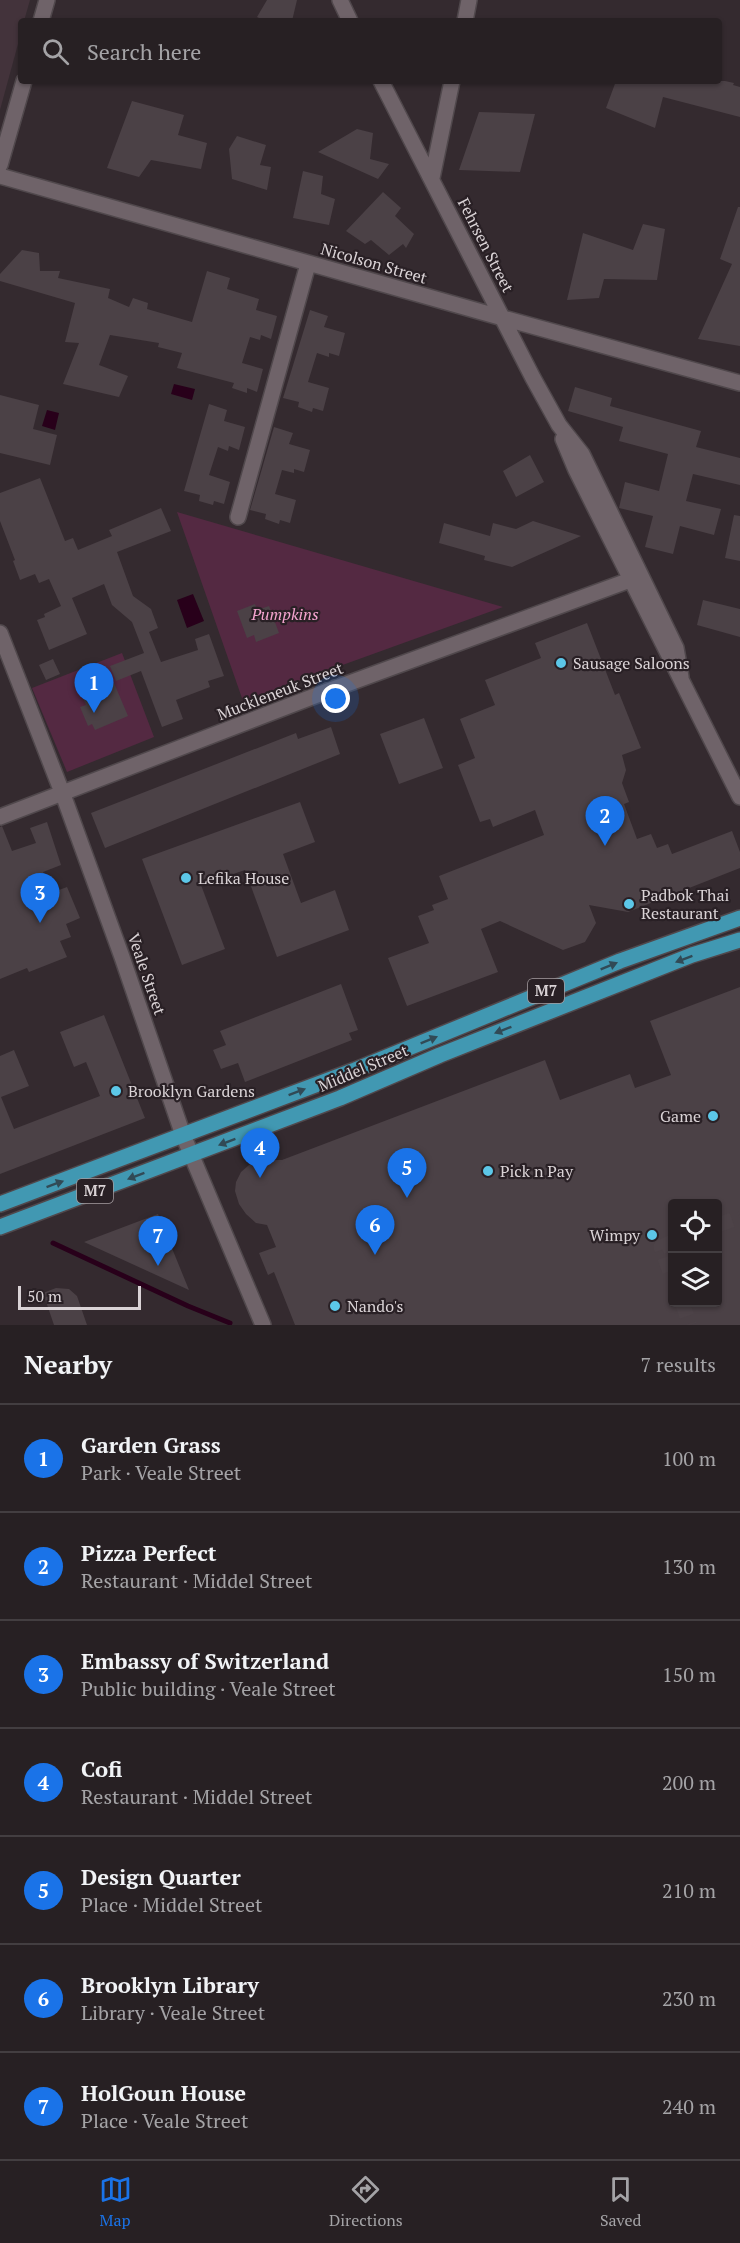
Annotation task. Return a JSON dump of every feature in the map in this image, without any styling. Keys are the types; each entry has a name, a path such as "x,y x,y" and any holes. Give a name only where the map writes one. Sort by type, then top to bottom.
{"main road":[{"name":"Middel Street","path":"0,1204 355,1070 620,961 736,921"},
{"name":"Middel Street","path":"0,1227 340,1098 440,1054 692,956 740,940"}],"street":[{"path":"42,18 47,0"},
{"path":"340,0 349,18"},
{"path":"466,18 469,0"},
{"path":"0,165 23,84"},
{"name":"Fehrsen Street","path":"383,84 559,424 576,470 635,578 668,656 681,677 740,797"},
{"path":"432,178 451,84"},
{"name":"Nicolson Street","path":"0,176 308,264 740,382"},
{"path":"238,517 308,264"},
{"name":"Muckleneuk Street","path":"0,817 635,578"},
{"name":"Veale Street","path":"0,633 122,957 183,1135 263,1325"},
{"name":"Fehrsen Street","path":"729,772 740,784"}],"shaded area":[{"path":"0,0 30,0 25,18 18,18 18,44 0,110"},
{"path":"174,384 195,389 192,400 171,394"},
{"path":"47,410 59,413 55,430 42,426"},
{"path":"193,594 204,621 187,628 177,600"},
{"path":"104,673 108,682 81,694 77,684"}],"green space":[{"name":"Pumpkins","path":"177,512 503,607 243,701"},
{"path":"122,653 154,737 67,772 32,688"}],"building":[{"path":"267,0 297,0 293,18 257,17"},
{"path":"722,81 725,81 740,87 740,117 663,97 655,128 606,108 615,84 722,84"},
{"path":"132,101 184,115 178,135 207,143 201,169 151,160 139,177 107,168"},
{"path":"479,112 535,114 520,172 459,170"},
{"path":"357,129 373,133 370,159 389,164 378,179 318,152"},
{"path":"237,136 266,145 260,165 271,167 267,190 232,179 229,149"},
{"path":"303,171 323,176 321,194 335,199 329,225 293,218"},
{"path":"383,192 401,208 395,216 414,234 406,248 403,244 389,255 371,240 365,244 346,231"},
{"path":"738,207 740,207 740,346 698,339 732,264 720,259"},
{"path":"643,224 665,229 657,280 604,279 599,298 567,300 583,233 633,250"},
{"path":"22,250 39,253 40,271 60,271 58,278 110,289 108,298 129,307 133,298 148,303 147,309 192,322 207,271 230,278 227,289 259,299 256,310 277,316 271,339 261,335 260,340 250,337 242,363 263,369 257,392 247,388 247,393 232,388 234,383 177,368 182,353 158,347 159,343 110,335 99,365 128,376 119,397 63,384 79,343 65,342 75,303 0,281 0,274"},
{"path":"310,310 328,316 324,327 345,333 339,356 329,353 329,357 317,353 308,382 329,388 323,411 313,408 312,412 298,407 299,402 283,398"},
{"path":"575,387 612,398 610,406 701,431 696,447 740,458 740,485 693,474 686,501 721,509 714,535 680,526 673,554 645,547 653,516 619,508 625,482 659,491 668,454 619,441 623,427 568,411"},
{"path":"0,395 39,405 33,429 57,435 50,465 0,453"},
{"path":"209,404 227,410 224,421 245,427 239,450 229,446 228,451 218,447 209,475 230,482 224,504 214,501 213,505 199,501 200,495 184,491"},
{"path":"274,427 293,433 289,444 310,450 304,472 294,469 294,473 282,470 275,494 296,500 290,523 280,520 279,524 265,519 266,514 250,510"},
{"path":"530,455 544,482 516,497 503,471"},
{"path":"40,478 65,541 73,538 78,550 112,536 109,530 161,508 171,531 117,552 133,596 151,609 158,628 149,632 161,662 198,650 195,639 209,634 224,676 208,681 210,687 176,700 183,719 162,727 141,671 116,681 110,666 144,653 132,622 112,605 104,584 72,598 87,634 49,650 37,620 61,606 49,579 39,583 35,574 20,580 0,521 0,493"},
{"path":"734,515 740,516 740,561 725,558"},
{"path":"533,521 581,536 512,567 484,560 485,556 439,543 444,523 490,536 493,523 516,529"},
{"path":"703,600 740,609 740,637 697,625"},
{"path":"255,604 257,610 269,606 279,633 256,642 254,635 247,638 237,611"},
{"path":"587,623 615,695 619,693 641,748 622,755 626,770 622,783 629,802 624,804 637,839 651,834 657,848 668,844 672,854 732,831 740,852 740,868 628,912 589,905 596,923 585,942 563,950 500,921 481,929 498,972 407,1006 388,958 429,943 418,916 434,910 432,905 448,899 439,876 544,835 535,810 493,827 490,819 480,822 458,765 475,758 460,719 495,705 485,680 541,658 535,643"},
{"path":"53,659 60,674 46,680 39,665"},
{"path":"114,683 128,716 95,730 92,724 88,726 80,707 86,705 82,696"},
{"path":"424,718 443,768 399,784 380,734"},
{"path":"331,727 340,754 105,848 91,813 296,733 298,739"},
{"name":"Lefika House","path":"300,802 315,842 283,854 301,903 335,890 349,930 277,957 245,870 201,885 225,949 182,965 142,859"},
{"path":"47,822 61,865 43,872 51,893 67,887 80,918 66,924 71,937 60,941 67,957 29,972 27,968 0,979 0,827 2,826 12,851 36,843 30,828"},
{"path":"341,984 358,1030 349,1033 352,1040 245,1082 238,1063 221,1069 213,1050 226,1045 220,1031"},
{"path":"740,987 740,1325 295,1325 274,1272 268,1275 259,1253 276,1247 267,1225 256,1223 246,1214 239,1204 235,1191 241,1172 249,1165 259,1160 282,1160 545,1060 560,1100 630,1074 635,1088 671,1075 650,1021"},
{"name":"Brooklyn Gardens","path":"104,1015 145,1118 0,1174 0,1056 14,1050 29,1086 1,1097 14,1129 100,1096 86,1062 74,1067 60,1032"},
{"path":"158,1214 189,1290 84,1242"},
{"path":"56,1288 69,1289 77,1296 87,1325 54,1325 43,1293"}],"waterway":[{"path":"53,1243 188,1306 230,1323"}],"tunnel":[{"path":"722,1224 740,1217"},
{"path":"668,1244 661,1247 668,1267"},
{"path":"684,1307 690,1325"}],"place":[{"name":"Sausage Saloons","path":"561,663"},
{"name":"Garden Grass","path":"94,713"},
{"name":"Pizza Perfect","path":"605,846"},
{"name":"Lefika House","path":"186,878"},
{"name":"Padbok Thai Restaurant","path":"629,904"},
{"name":"Embassy of Switzerland","path":"40,923"},
{"name":"Brooklyn Gardens","path":"116,1091"},
{"name":"Game","path":"713,1116"},
{"name":"Pick n Pay","path":"488,1171"},
{"name":"Cofi","path":"260,1178"},
{"name":"Design Quarter","path":"407,1198"},
{"name":"Wimpy","path":"652,1235"},
{"name":"Brooklyn Library","path":"375,1255"},
{"name":"HolGoun House","path":"158,1266"},
{"name":"Nando's","path":"335,1306"}]}
